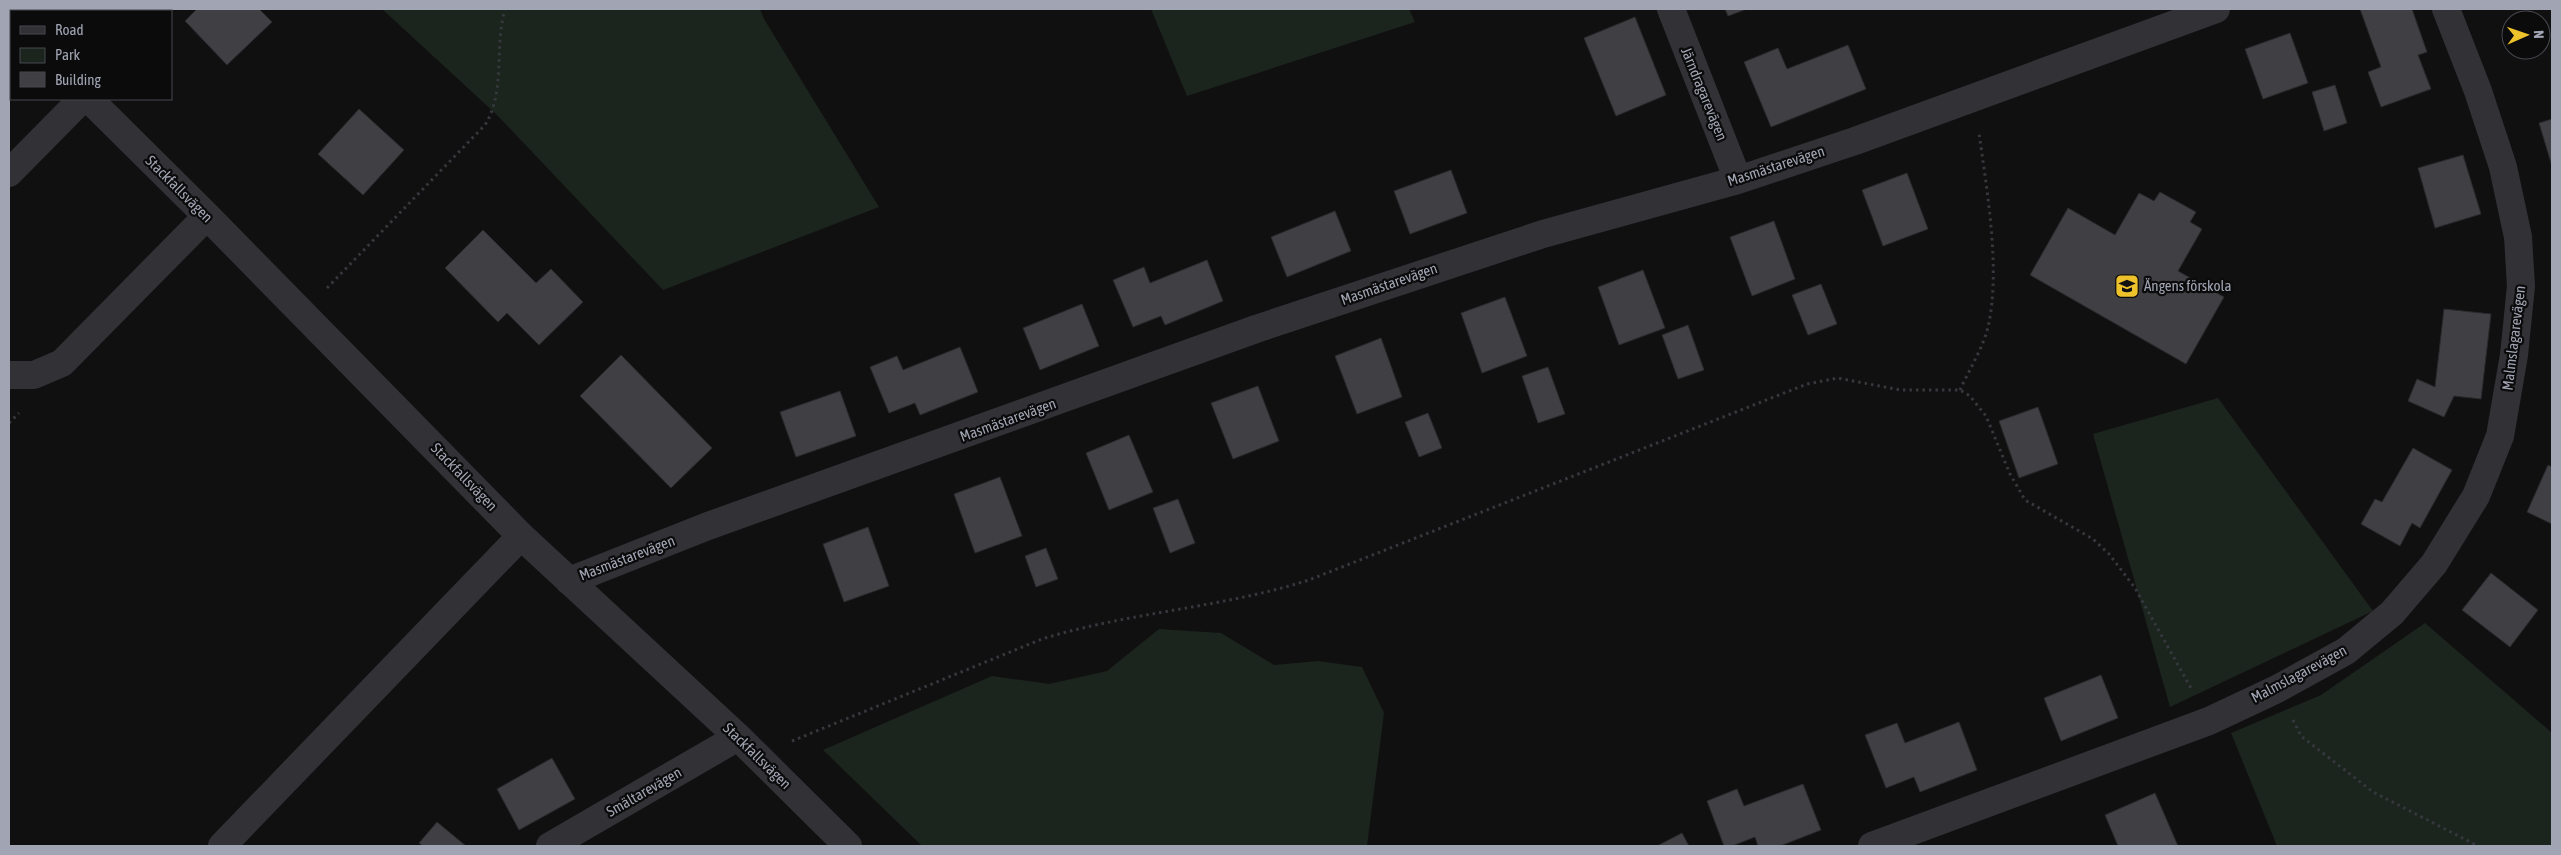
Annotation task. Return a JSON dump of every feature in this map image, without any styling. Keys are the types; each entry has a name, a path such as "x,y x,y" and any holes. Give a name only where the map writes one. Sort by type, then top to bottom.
{"street":[{"name":"Järndragarevägen","path":"1671,9 1738,180"},
{"name":"Masmästarevägen","path":"569,581 708,526 1256,329 1534,237 1738,180 2216,9"},
{"name":"Malmslagarevägen","path":"1872,846 2208,721 2277,688 2346,651 2392,613 2434,564 2476,496 2500,436 2514,356 2521,286 2518,237 2503,167 2478,90 2446,9"},
{"path":"9,172 81,100"},
{"name":"Stackfallsvägen","path":"89,100 207,216 521,536 738,737 848,846"},
{"path":"9,374 34,375 62,363 207,216"},
{"path":"222,846 521,536"},
{"name":"Smältarevägen","path":"550,846 738,737"}],"path":[{"path":"320,295 485,125 493,111 496,98 499,29 505,9"},
{"path":"1960,390 1988,329 1992,302 1992,252 1974,97"},
{"path":"785,744 1049,637 1113,621 1276,590 1309,580 1807,384 1838,378 1918,392 1960,390 1970,396 1986,416 2010,474 2025,500 2093,540 2109,554 2135,588 2175,656 2208,721"},
{"path":"9,423 19,413"},
{"path":"2277,688 2301,736 2373,792 2478,846"}],"green space":[{"path":"382,9 760,9 764,19 879,207 663,290 497,115"},
{"path":"1151,9 1409,9 1415,22 1187,96"},
{"path":"2218,398 2373,611 2170,707 2093,434"},
{"path":"2425,623 2552,733 2552,846 2277,846 2231,733 2321,695"},
{"path":"1159,629 1221,633 1274,665 1318,661 1362,667 1384,713 1367,846 922,846 823,750 992,676 1049,684 1107,671"}],"building":[{"path":"197,9 259,9 272,22 227,65 185,21"},
{"path":"1725,9 1747,9 1728,16"},
{"path":"2360,9 2412,9 2427,52 2418,55 2431,89 2381,107 2368,72 2381,67"},
{"path":"1635,17 1666,95 1616,116 1584,38"},
{"path":"2290,33 2308,83 2263,99 2245,49"},
{"path":"1848,45 1866,89 1771,127 1744,62 1778,48 1787,69"},
{"path":"2335,85 2347,123 2324,131 2312,92"},
{"path":"359,109 404,150 363,195 318,154"},
{"path":"2552,119 2552,166 2539,123"},
{"path":"2463,155 2481,214 2435,228 2418,168"},
{"path":"1451,170 1467,213 1410,234 1394,191"},
{"path":"1907,173 1928,229 1883,246 1862,190"},
{"name":"Ängens förskola","path":"2160,192 2196,212 2190,222 2202,229 2178,271 2224,297 2186,364 2030,275 2068,208 2115,235 2139,193 2154,201"},
{"path":"1335,211 1351,251 1287,277 1271,237"},
{"path":"1774,221 1795,279 1752,296 1730,237"},
{"path":"483,230 536,283 551,269 583,302 539,345 507,313 498,322 445,268"},
{"path":"1207,260 1223,301 1165,325 1161,316 1133,327 1113,280 1144,267 1150,283"},
{"path":"1643,270 1665,328 1619,345 1598,287"},
{"path":"1821,284 1837,324 1808,335 1792,295"},
{"path":"1505,297 1527,356 1482,373 1461,313"},
{"path":"1082,304 1099,346 1040,370 1023,328"},
{"path":"2444,309 2491,314 2481,399 2454,396 2444,417 2408,401 2417,379 2435,387"},
{"path":"1688,325 1704,370 1678,379 1662,335"},
{"path":"1381,338 1402,397 1357,414 1335,356"},
{"path":"960,347 978,392 920,415 915,403 889,413 870,367 897,356 903,370"},
{"path":"621,355 712,448 671,488 580,396"},
{"path":"1548,367 1565,414 1538,423 1522,376"},
{"path":"1258,386 1279,441 1233,459 1211,403"},
{"path":"840,391 856,436 796,457 780,412"},
{"path":"2038,407 2058,464 2019,478 1999,421"},
{"path":"1428,413 1442,448 1419,457 1405,422"},
{"path":"1129,435 1153,492 1109,510 1086,453"},
{"path":"2413,448 2452,470 2420,528 2412,523 2400,546 2361,524 2375,499 2382,502"},
{"path":"2548,465 2552,467 2552,524 2527,512"},
{"path":"1000,477 1022,536 975,553 954,494"},
{"path":"1178,499 1195,543 1170,553 1153,508"},
{"path":"868,527 889,586 844,602 823,544"},
{"path":"1046,548 1058,579 1036,587 1025,556"},
{"path":"2491,573 2538,610 2510,647 2462,610"},
{"path":"2101,675 2118,718 2061,741 2044,698"},
{"path":"1959,722 1977,770 1920,792 1914,777 1886,788 1865,735 1897,723 1905,743"},
{"path":"552,758 575,799 519,830 497,789"},
{"path":"1803,784 1821,830 1780,846 1758,846 1755,837 1732,846 1724,846 1707,801 1737,789 1744,806"},
{"path":"2155,793 2178,846 2118,846 2105,815"},
{"path":"437,822 466,846 423,846 419,843"},
{"path":"1682,833 1689,846 1657,846"}],"place":[{"name":"Ängens förskola","path":"2127,286"}]}
